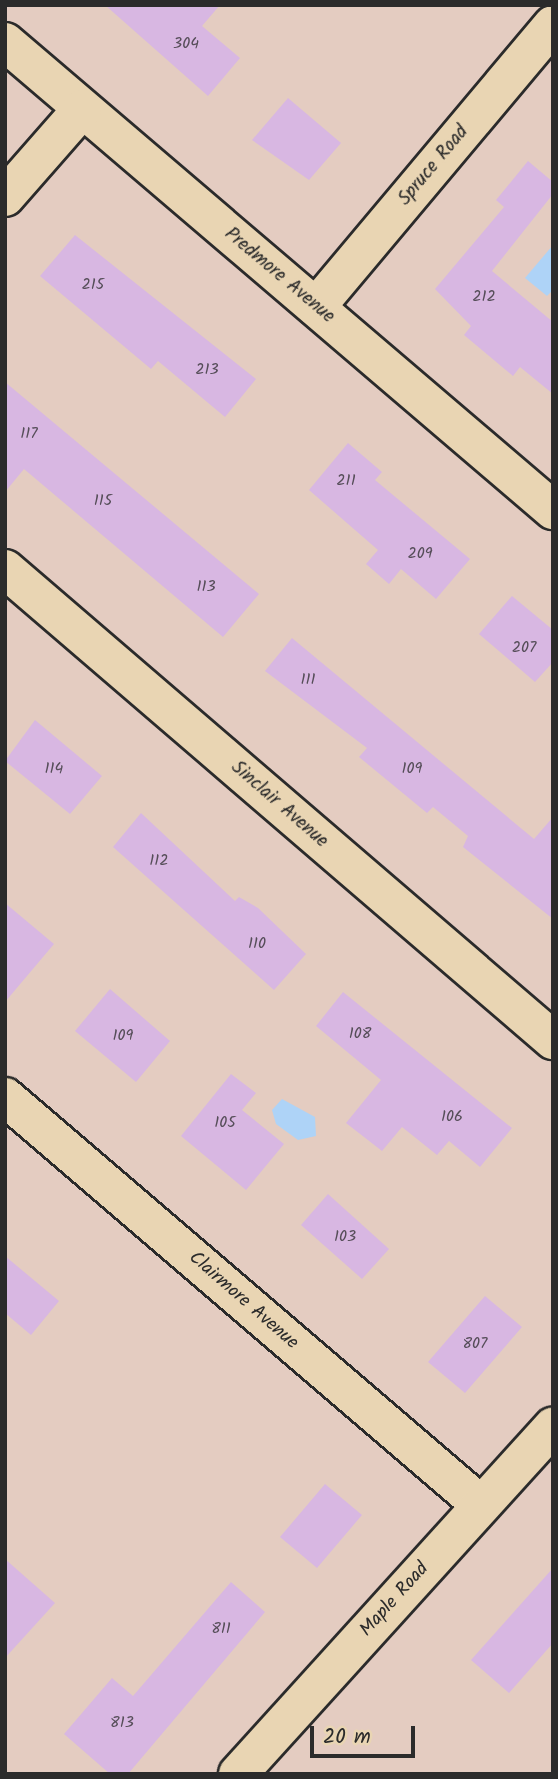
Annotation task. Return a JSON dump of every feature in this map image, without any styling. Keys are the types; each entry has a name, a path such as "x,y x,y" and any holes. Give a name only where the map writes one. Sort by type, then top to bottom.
{"street":[{"name":"Spruce Road","path":"316,307 553,25"},
{"name":"Predmore Avenue","path":"5,42 553,510"},
{"path":"5,197 82,109"},
{"name":"Sinclair Avenue","path":"5,569 553,1040"},
{"name":"Clairmore Avenue","path":"5,1097 481,1505"},
{"name":"Maple Road","path":"238,1774 553,1427"}],"water":[{"path":"553,245 553,290 547,296 525,278"},
{"path":"282,1099 315,1117 316,1136 298,1140 276,1124 272,1110"}],"building":[{"path":"105,5 220,5 202,26 240,58 208,96"},
{"path":"288,98 341,143 309,180 252,140"},
{"path":"528,161 553,182 553,194 492,271 553,322 553,394 520,367 513,376 464,335 471,326 435,289 504,207 496,200"},
{"path":"75,235 256,379 225,417 158,361 151,369 40,276"},
{"path":"5,382 259,594 223,637 24,469 5,492"},
{"path":"348,443 382,472 375,480 470,559 436,599 401,569 389,584 366,564 378,550 309,490"},
{"path":"512,596 553,630 553,662 535,682 479,634"},
{"path":"292,638 534,839 553,817 553,919 463,847 468,836 433,807 427,813 359,757 367,748 265,671"},
{"path":"35,720 102,776 70,814 5,761"},
{"path":"141,813 235,901 239,897 258,908 306,954 274,990 113,847"},
{"path":"5,903 54,944 5,1002"},
{"path":"110,989 170,1041 136,1082 75,1031"},
{"path":"343,992 512,1128 480,1167 449,1141 437,1155 402,1127 382,1151 346,1123 381,1080 316,1026"},
{"path":"231,1074 256,1093 242,1110 284,1144 246,1190 181,1136"},
{"path":"328,1194 389,1249 362,1279 301,1225"},
{"path":"5,1256 59,1301 31,1335 5,1313"},
{"path":"485,1296 522,1327 465,1393 428,1362"},
{"path":"325,1484 362,1515 317,1568 280,1537"},
{"path":"5,1559 55,1603 5,1658"},
{"path":"553,1568 553,1643 509,1693 471,1660"},
{"path":"231,1582 265,1612 128,1774 110,1774 64,1734 112,1678 133,1696"}]}
